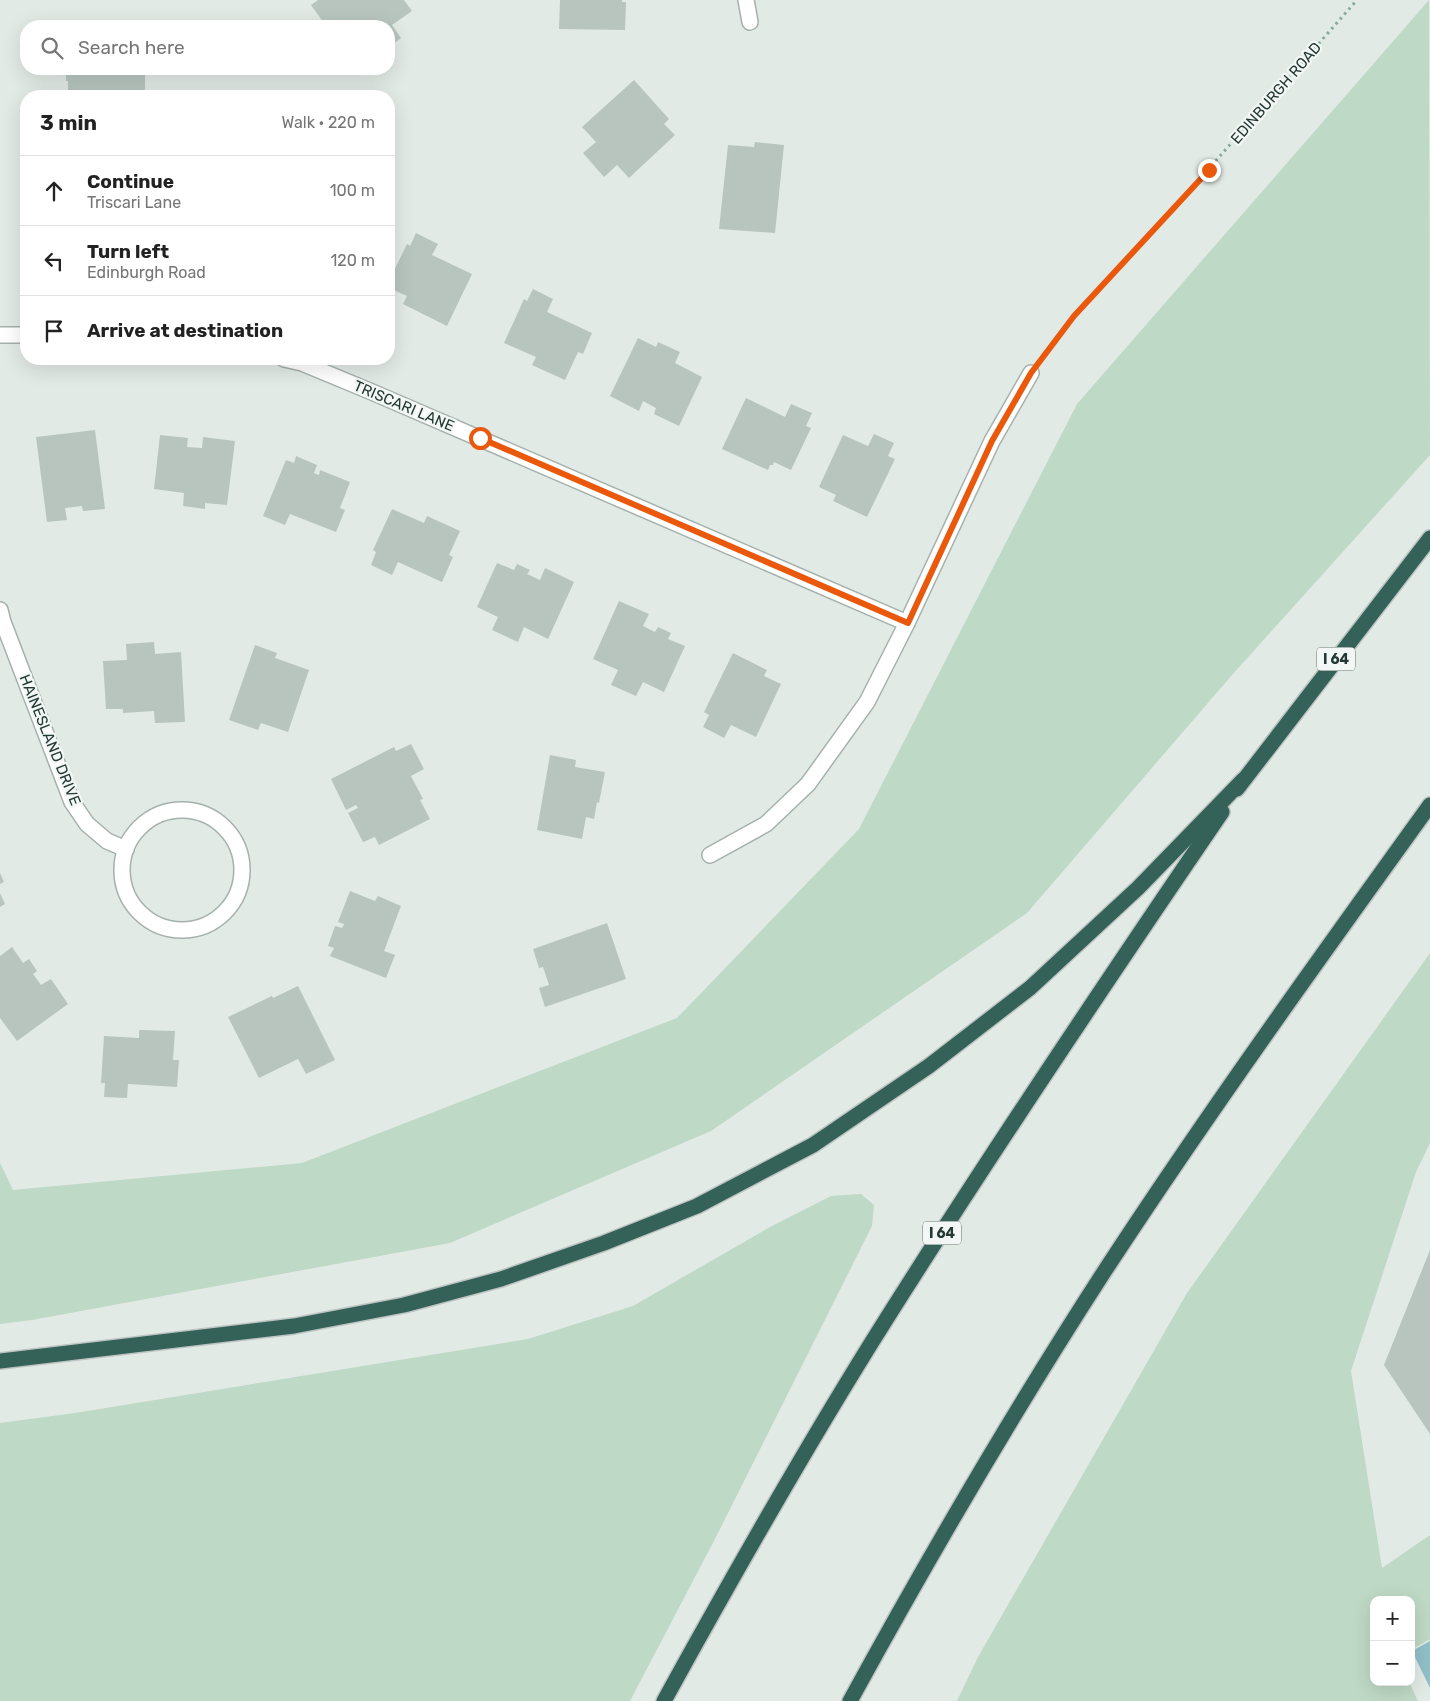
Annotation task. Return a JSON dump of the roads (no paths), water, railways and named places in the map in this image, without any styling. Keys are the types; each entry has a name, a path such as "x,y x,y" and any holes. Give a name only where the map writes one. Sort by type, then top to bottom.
{"highway":[{"name":"I 64","path":"664,1701 772,1508 886,1319 1113,973 1243,780 1430,538"},
{"path":"0,1361 294,1326 404,1305 501,1279 604,1243 697,1206 813,1145 929,1066 1030,988 1138,888 1243,780"},
{"path":"850,1701 986,1462 1104,1272 1224,1094 1430,805"}],"street":[{"path":"746,0 750,22"},
{"path":"0,335 20,335"},
{"name":"TRISCARI LANE","path":"307,365 908,623"},
{"path":"710,855 766,824 808,784 867,702 908,623 992,441 1031,373"},
{"name":"HAINESLAND DRIVE","path":"0,610 72,802 87,824 107,841 126,849"},
{"path":"190,810 209,816 226,828 237,845 242,864 241,884 233,903 219,918 202,927 182,931 164,927 146,919 133,905 124,887 122,868 126,849 136,831 152,818 170,811 190,810"}],"water":[{"path":"1430,1641 1430,1688 1415,1657 1415,1649"}]}
